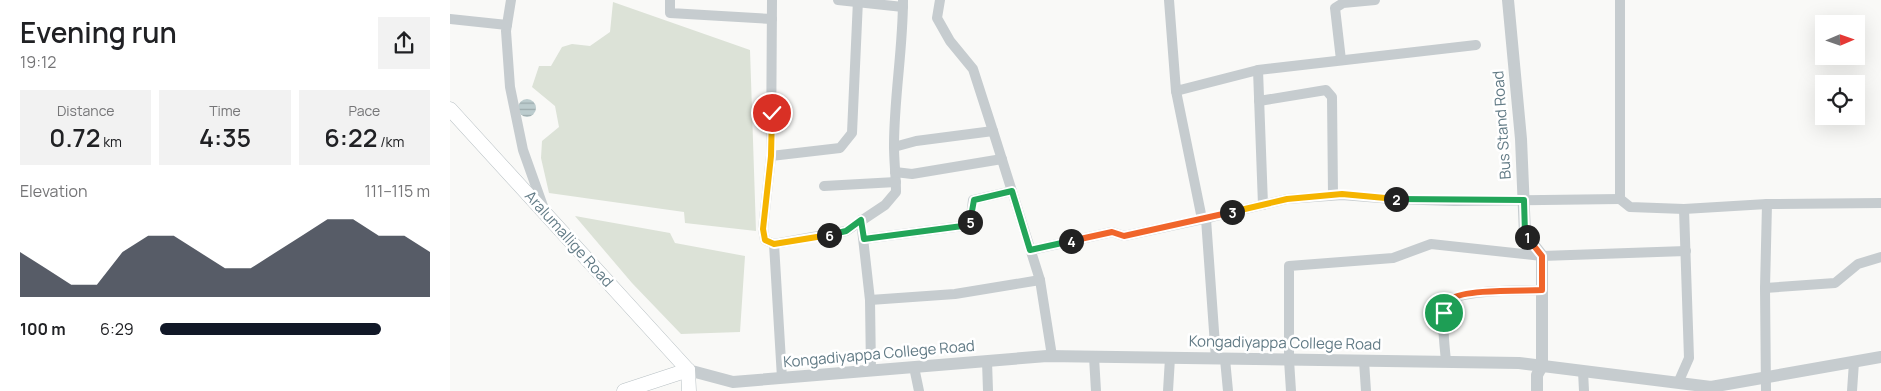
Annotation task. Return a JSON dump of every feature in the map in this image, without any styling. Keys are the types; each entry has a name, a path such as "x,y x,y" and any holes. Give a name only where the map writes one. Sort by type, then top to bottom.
{"main road":[{"name":"Aralumallige Road","path":"450,109 688,370"},
{"path":"624,391 688,370 688,391"}],"street":[{"path":"512,0 507,25 510,87 523,150 546,214"},
{"path":"670,0 670,13 772,19"},
{"path":"772,0 771,156 763,229 765,240 774,244 846,231 885,205 896,192 894,147 896,101 902,44 903,4 838,0"},
{"path":"940,0 937,18 950,41 973,69 1002,159 1040,280 1052,356"},
{"path":"1169,0 1176,91 1204,219 1221,359 1228,391"},
{"path":"1341,60 1335,8 1344,3 1375,0"},
{"name":"Bus Stand Road","path":"1508,0 1520,139 1525,234 1542,256"},
{"path":"1620,0 1620,199"},
{"path":"771,156 840,148 852,133 858,2"},
{"path":"450,19 507,25"},
{"path":"1176,91 1258,70 1476,45"},
{"path":"1258,70 1263,205"},
{"path":"1259,101 1326,90 1332,97 1333,195"},
{"path":"894,147 916,141 993,131"},
{"path":"824,186 896,177 1002,159"},
{"path":"864,239 970,225 974,200 1012,191"},
{"path":"1030,250 1112,232 1124,236 1287,199 1333,195 1454,201 1620,199 1630,207 1684,209 1767,204 1881,203"},
{"path":"1766,391 1765,288 1767,204"},
{"path":"1678,383 1689,358 1684,209"},
{"path":"861,220 870,300 871,371"},
{"path":"774,244 782,378"},
{"path":"1291,391 1289,360 1289,266 1393,258 1431,244 1542,256 1686,250"},
{"path":"1537,391 1537,375 1542,366 1542,256"},
{"path":"1765,288 1835,283 1858,264 1881,257"},
{"path":"870,300 955,294 1040,280"},
{"path":"1446,362 1444,313 1452,298 1467,294 1542,290"},
{"name":"Kongadiyappa College Road","path":"688,370 733,382 1052,356 1519,363 1712,387 1881,357"},
{"path":"1094,357 1096,391"},
{"path":"1168,391 1170,358"},
{"path":"987,361 988,391"},
{"path":"1364,361 1366,391"},
{"path":"1852,391 1854,362"},
{"path":"914,367 919,391"},
{"path":"1583,371 1584,391"}],"shaded area":[{"path":"613,2 750,50 756,231 685,223 684,212 549,193 541,158 542,141 559,127 555,106 532,87 539,66 551,66 562,47 572,44 590,46 610,32"},
{"path":"527,99 533,102 536,108 533,114 527,117 521,114 518,108 521,102"},
{"path":"575,216 670,233 675,243 745,256 740,332 681,334 632,283"}],"route":[{"path":"772,113 771,156 763,229 765,240 774,244 846,231 861,220 864,239 970,225 974,200 1012,191 1030,250 1112,232 1124,236 1287,199 1342,194 1393,199 1454,201 1524,200 1525,234 1542,256 1542,290 1467,294 1452,298 1444,313"}]}
